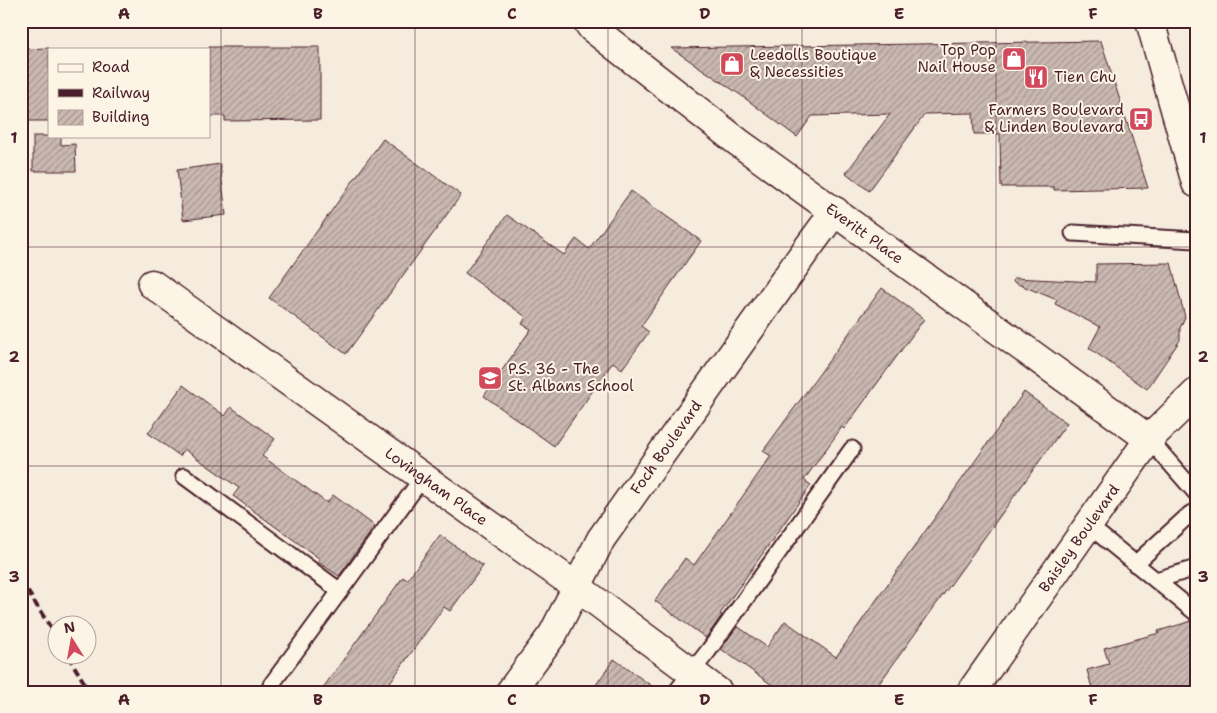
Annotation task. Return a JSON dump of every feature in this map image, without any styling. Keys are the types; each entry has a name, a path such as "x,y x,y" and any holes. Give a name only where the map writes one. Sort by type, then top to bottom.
{"street":[{"name":"Everitt Place","path":"587,21 592,28 722,130 1149,439"},
{"path":"1150,21 1196,183"},
{"name":"Foch Boulevard","path":"510,692 553,634 601,539 835,212"},
{"name":"Lovingham Place","path":"152,284 577,587 684,682 718,692"},
{"name":"Baisley Boulevard","path":"971,692 1149,439 1196,393"}],"lane":[{"path":"1072,233 1196,240"},
{"path":"1149,439 1196,493"},
{"path":"684,682 852,449"},
{"path":"184,476 340,591"},
{"path":"271,685 423,477"},
{"path":"1135,564 1190,514 1196,512"},
{"path":"1088,525 1196,613"},
{"path":"1156,580 1193,569"}],"building":[{"path":"1101,41 1148,188 1054,190 1054,187 1001,187 1000,134 974,134 973,113 925,114 869,191 846,173 890,114 812,116 797,137 742,96 671,48"},
{"path":"320,47 320,120 225,121 225,116 210,116 209,48"},
{"path":"48,48 48,121 21,121 21,49"},
{"path":"33,136 61,138 61,145 75,144 76,171 33,171"},
{"path":"383,139 461,195 346,354 269,298"},
{"path":"220,164 226,215 183,220 177,170"},
{"path":"631,191 701,241 641,326 649,332 622,369 613,362 554,446 484,396 531,329 522,324 526,317 465,273 507,215 564,255 576,239 589,249"},
{"path":"1171,263 1185,317 1180,328 1180,340 1147,389 1089,348 1100,327 1055,304 1057,300 1013,282 1014,278 1096,282 1096,264"},
{"path":"882,288 924,319 844,429 842,427 804,480 811,485 720,614 722,615 706,638 655,601 685,558 694,565 771,456 763,451"},
{"path":"183,385 225,416 231,407 275,439 262,456 327,503 333,495 375,526 339,576 318,562 320,559 233,496 239,488 184,449 180,456 148,433"},
{"path":"1024,392 1067,423 873,692 782,692 721,649 737,626 767,647 785,621 836,657"},
{"path":"440,535 483,566 450,611 444,607 383,692 320,692 403,577 407,580"},
{"path":"1192,621 1196,622 1196,692 1093,692 1087,670 1109,664 1104,648 1159,633 1158,631"},
{"path":"614,659 660,692 591,692"}],"railway":[{"path":"21,581 48,623"},
{"path":"74,666 90,692"},
{"path":"21,679 29,692"}],"place":[{"name":"Top Pop Nail House","path":"1014,59"},
{"name":"Leedolls Boutique & Necessities","path":"732,64"},
{"name":"Tien Chu","path":"1036,77"},
{"name":"Farmers Boulevard & Linden Boulevard","path":"1141,119"},
{"name":"P.S. 36 - The St. Albans School","path":"490,378"}]}
